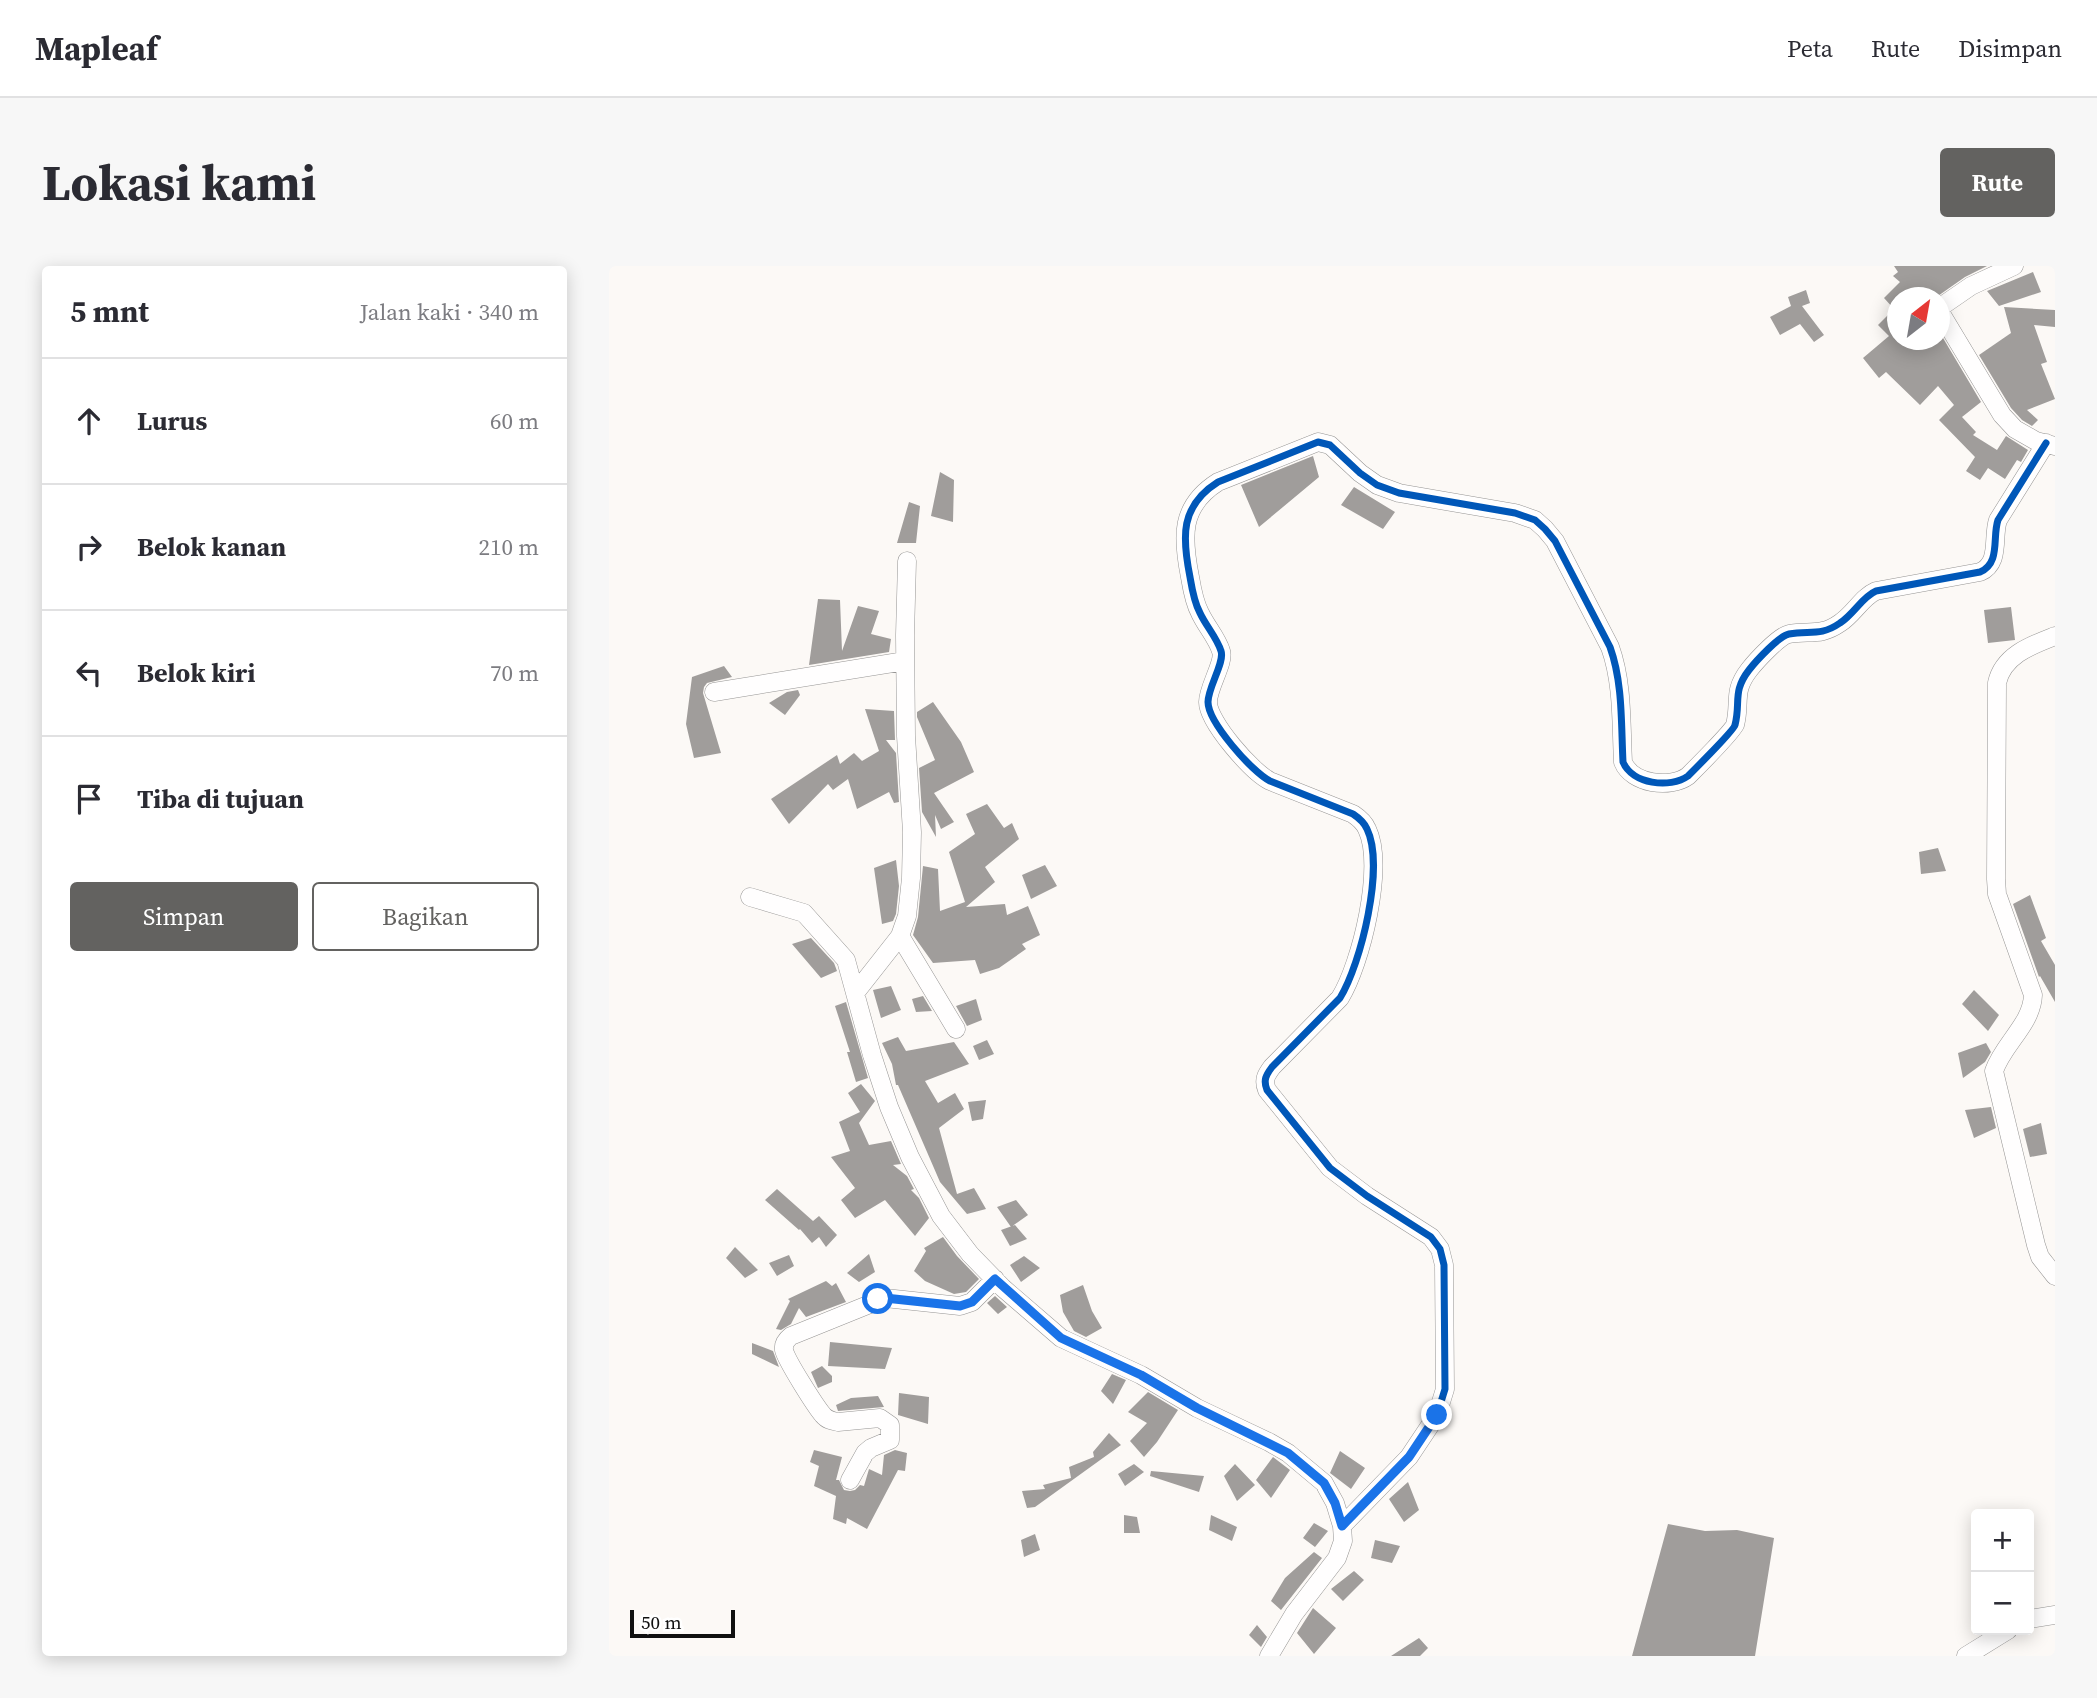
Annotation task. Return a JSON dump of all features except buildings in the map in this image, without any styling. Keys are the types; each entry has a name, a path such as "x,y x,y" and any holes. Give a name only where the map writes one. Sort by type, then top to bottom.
{"street":[{"path":"1342,1526 1409,1457 1437,1415 1445,1389 1444,1265 1440,1249 1431,1237 1356,1189 1330,1168 1266,1090 1264,1082 1272,1067 1340,998 1346,988 1362,943 1374,881 1372,844 1363,821 1353,814 1262,776 1223,735 1210,715 1207,701 1223,656 1199,612 1193,594 1185,551 1188,515 1207,489 1218,482 1318,442 1330,445 1377,485 1399,493 1515,513 1535,520 1555,541 1616,662 1623,762 1626,770 1636,778 1671,783 1682,780 1734,728 1741,683 1751,667 1784,635 1825,631 1839,624 1876,591 1980,572 1989,568 1994,558 1998,520 2050,444 2036,441 2015,429 2002,415 1940,312 1942,306 1971,285 2014,266"},
{"path":"856,992 900,936 907,916 912,832 906,736 907,561"},
{"path":"2055,636 2028,646 2013,657 2003,667 1997,682 1997,894 2033,995 2032,1009 1998,1061 1994,1075 2036,1245 2040,1257 2055,1276"},
{"path":"714,692 905,661"},
{"path":"750,897 797,910 812,920 846,960 871,1055 910,1157 941,1216 970,1254 1061,1338 1141,1375 1197,1408 1288,1453 1324,1483 1335,1503 1342,1526 1343,1541 1337,1559 1294,1615 1269,1656"},
{"path":"900,936 956,1029"},
{"path":"850,1480 865,1453 890,1440 890,1424 880,1418 833,1422 822,1414 788,1359 784,1349 786,1340 878,1299 967,1305 995,1279"},
{"path":"2034,1618 2055,1615"},
{"path":"1966,1656 2000,1635"}],"cycle path":[{"path":"1342,1526 1409,1457 1437,1415 1445,1389 1444,1265 1440,1249 1431,1237 1367,1196 1330,1168 1267,1090 1266,1078 1272,1067 1340,998 1348,982 1368,915 1372,890 1372,845 1366,827 1353,814 1262,776 1232,746 1215,722 1208,702 1222,656 1217,641 1196,604 1186,549 1187,524 1196,501 1218,482 1318,442 1330,445 1377,485 1399,493 1515,513 1535,520 1555,541 1610,647 1619,689 1623,762 1634,775 1643,780 1662,783 1688,776 1728,734 1735,725 1740,685 1744,678 1762,655 1785,636 1820,632 1833,627 1876,591 1980,572 1987,568 1995,549 1998,520 2046,443"}],"route":[{"path":"878,1299 967,1305 995,1279 1061,1338 1141,1375 1223,1422 1288,1453 1324,1483 1335,1503 1342,1526 1409,1457 1437,1415"}]}
